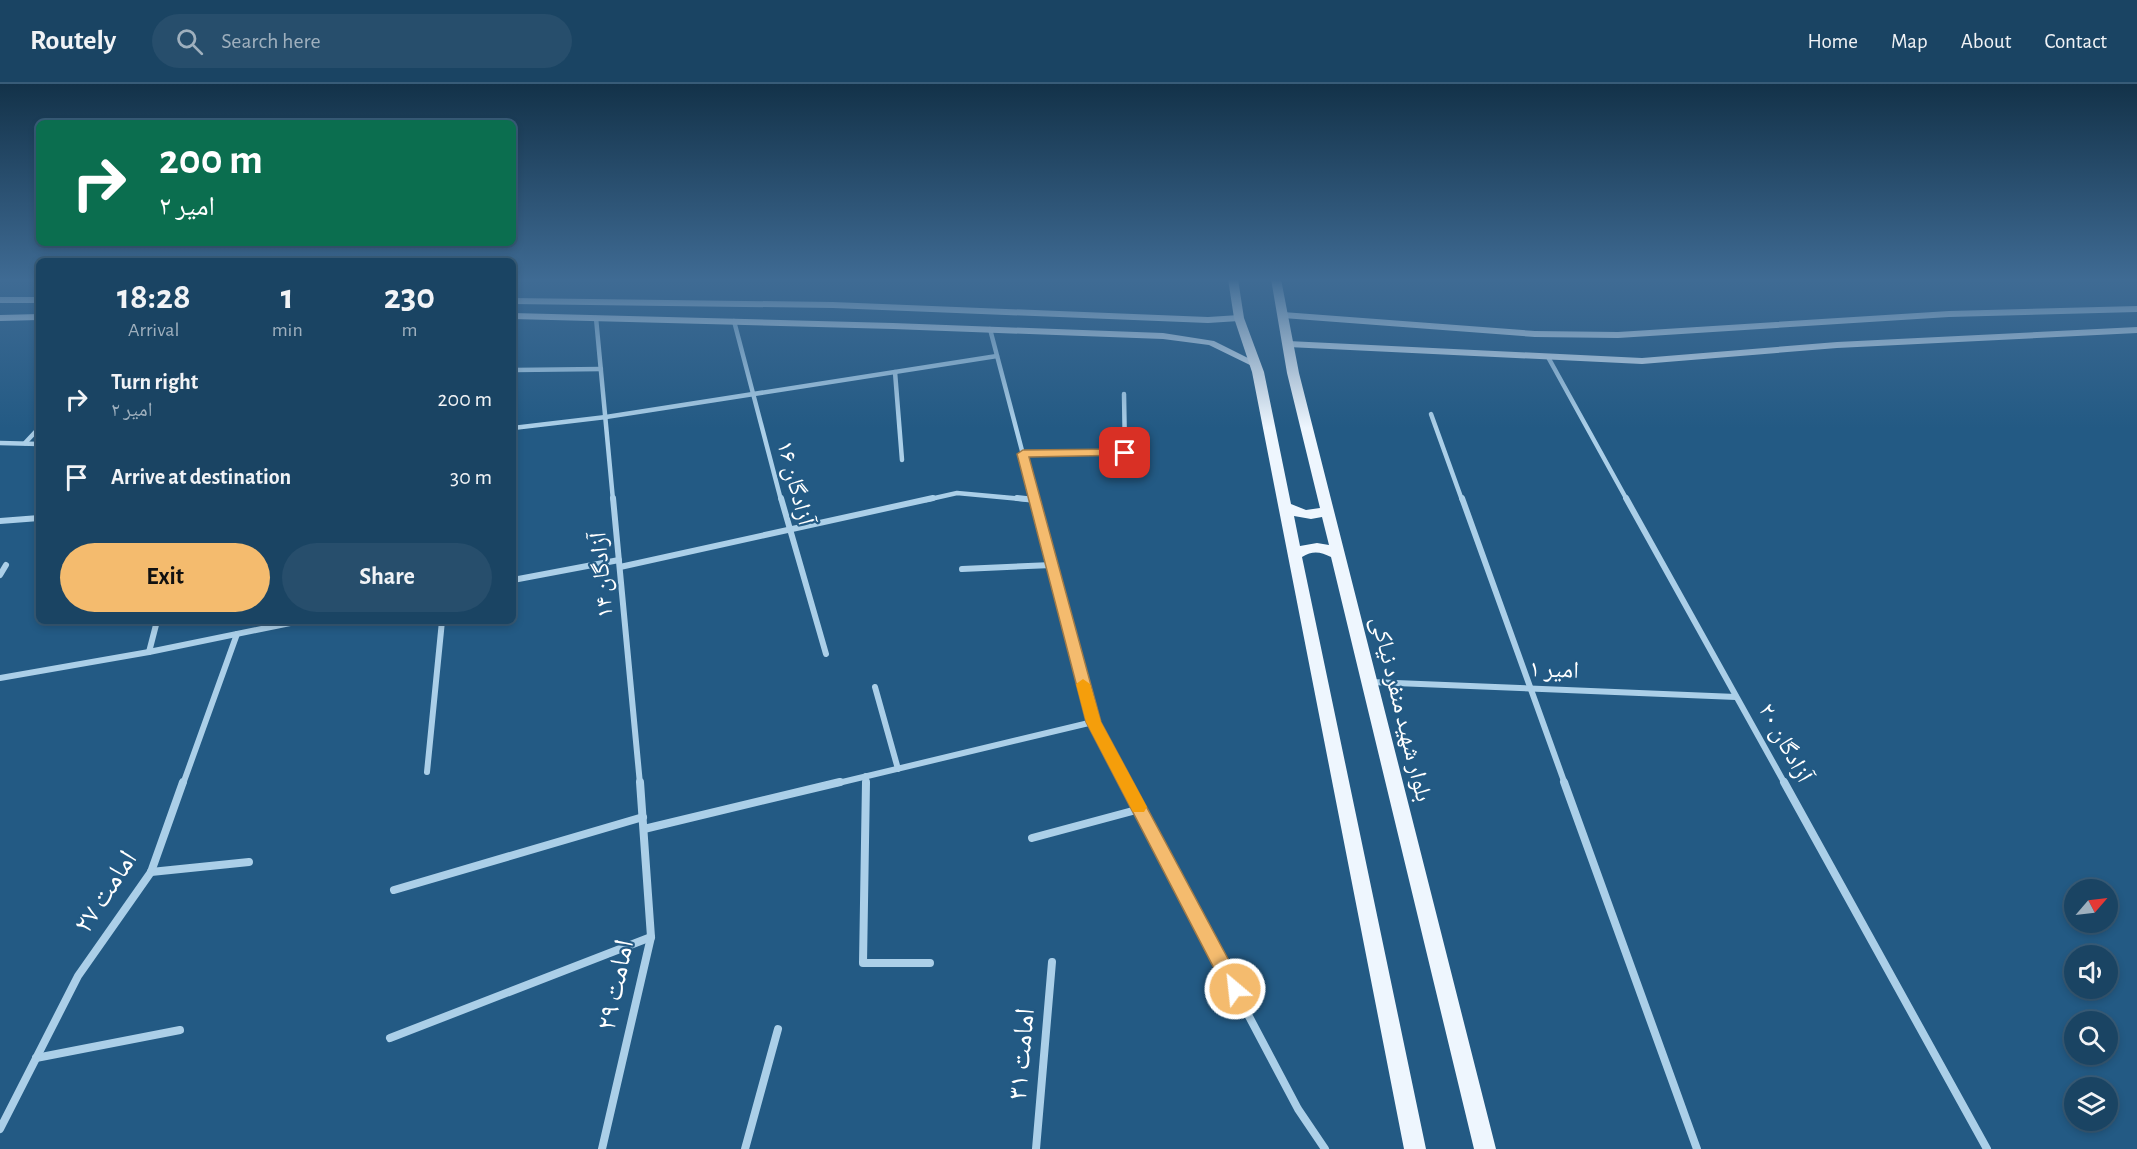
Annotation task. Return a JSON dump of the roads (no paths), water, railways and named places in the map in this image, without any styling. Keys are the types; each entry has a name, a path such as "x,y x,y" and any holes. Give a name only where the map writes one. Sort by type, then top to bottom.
{"main road":[{"path":"982,329 1163,336 1211,343 1255,364"},
{"path":"1243,329 1255,364 1285,506 1415,1149"},
{"name":"بلوار شهید منفرد نیاکی","path":"1285,329 1338,555 1485,1149"},
{"path":"1401,329 1542,345 1642,361 1837,345 2137,330"},
{"path":"1288,344 1542,345 1618,335 1717,329"},
{"path":"1285,506 1304,515 1312,516 1327,509"},
{"path":"1295,555 1310,547 1319,546 1338,555"}],"street":[{"name":"آزادگان ۱۴","path":"597,329 644,829"},
{"name":"آزادگان ۱۶","path":"736,329 789,530 826,654"},
{"path":"990,329 1093,722 1298,1109 1325,1149"},
{"name":"آزادگان ۲۰","path":"1542,345 1987,1149"},
{"path":"516,428 606,417 997,356"},
{"path":"516,370 601,369"},
{"path":"895,372 902,460"},
{"path":"1023,454 1125,453 1124,393"},
{"path":"1431,414 1697,1149"},
{"path":"25,443 36,431"},
{"path":"0,442 36,444"},
{"path":"516,580 619,564 957,493 1035,500"},
{"path":"0,521 36,518"},
{"path":"0,575 6,565"},
{"path":"962,569 1052,565"},
{"path":"149,652 156,624"},
{"path":"0,678 149,652 285,624"},
{"path":"427,772 442,624"},
{"name":"امامت ۲۷","path":"0,1129 78,976 152,872 237,634"},
{"name":"امیر ۱","path":"1370,682 1736,697"},
{"path":"875,687 898,769"},
{"path":"644,829 1093,722"},
{"path":"866,776 863,963 930,963"},
{"path":"1032,838 1140,809"},
{"path":"394,890 643,817"},
{"name":"امامت ۲۹","path":"602,1149 651,937 644,829"},
{"path":"152,872 249,862"},
{"path":"390,1038 651,937"},
{"name":"امامت ۳۱","path":"1036,1149 1052,962"},
{"path":"745,1149 778,1029"},
{"path":"36,1058 180,1030"}]}
